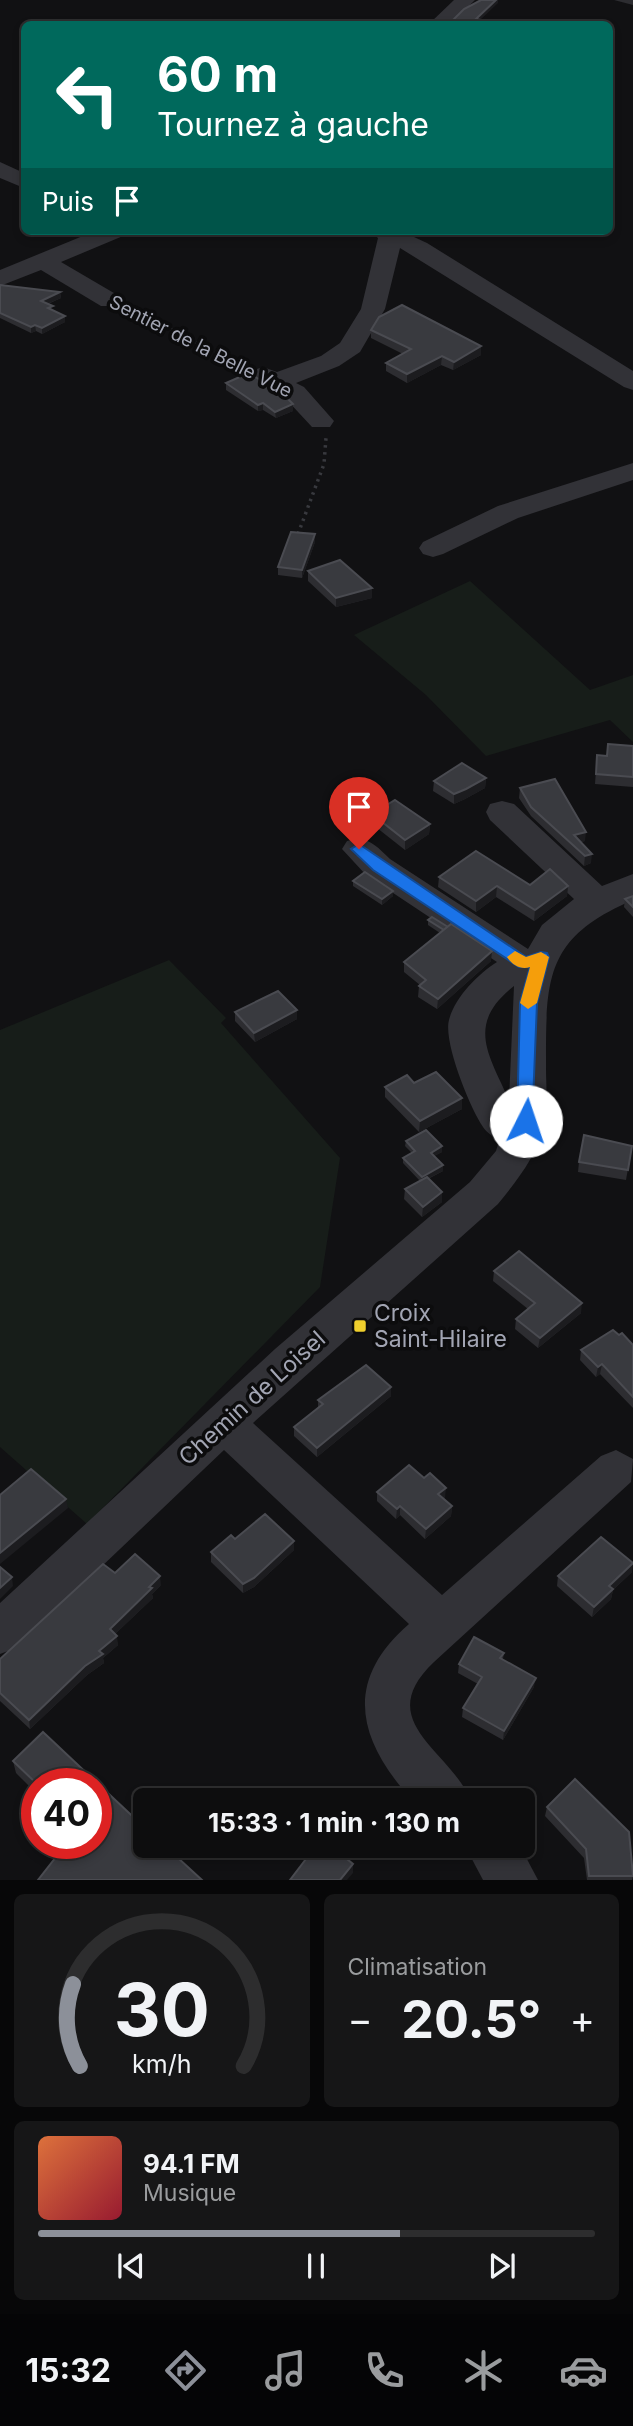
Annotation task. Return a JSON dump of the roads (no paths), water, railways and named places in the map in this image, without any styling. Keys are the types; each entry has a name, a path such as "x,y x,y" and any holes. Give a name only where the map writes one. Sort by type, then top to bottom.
{"street":[{"path":"442,21 466,0"},
{"path":"0,169 21,180"},
{"path":"0,279 106,235"},
{"name":"Sentier de la Belle Vue","path":"321,421 308,404 270,379 330,361 351,347 356,334 373,309 387,235"},
{"path":"391,235 419,248 633,382"},
{"name":"Sentier de la Belle Vue","path":"44,262 110,301"},
{"path":"433,548 500,513 633,471"},
{"path":"502,812 615,894"},
{"path":"359,849 379,867 533,960"},
{"name":"Chemin de Loisel","path":"0,1633 290,1362 484,1193 506,1170 522,1138 527,1106 533,960 567,920 615,894"},
{"path":"522,1138 498,1120 466,1031 474,1004 506,973 533,960"},
{"path":"224,1423 442,1625"},
{"path":"435,1788 403,1755 391,1729 388,1713 394,1674 442,1625 616,1469"},
{"path":"498,1858 513,1880"}],"place":[{"name":"Croix Saint-Hilaire","path":"360,1326"}]}
